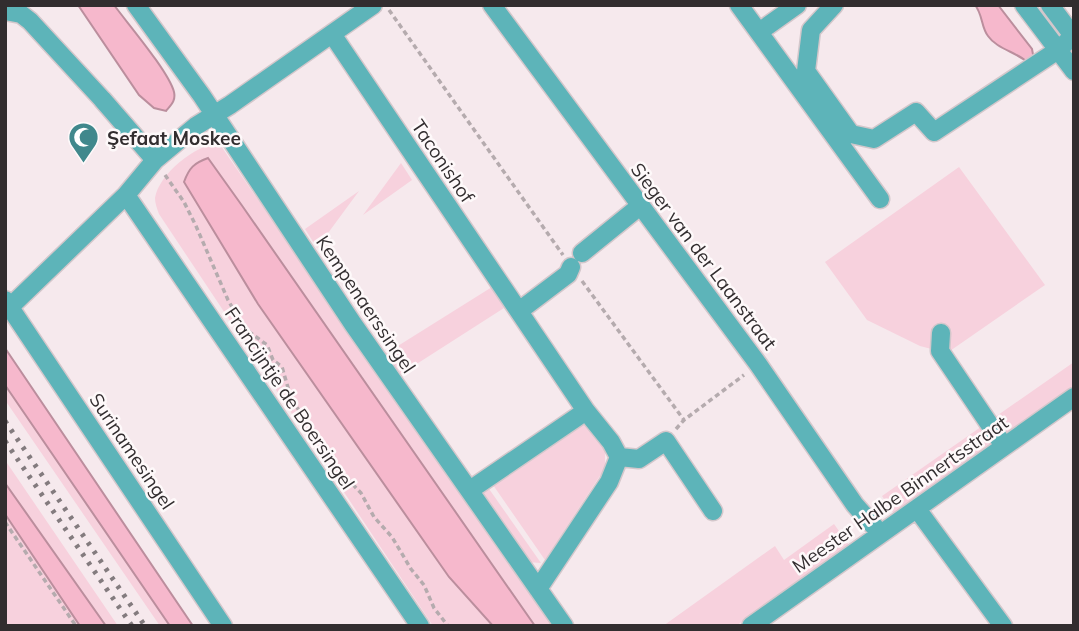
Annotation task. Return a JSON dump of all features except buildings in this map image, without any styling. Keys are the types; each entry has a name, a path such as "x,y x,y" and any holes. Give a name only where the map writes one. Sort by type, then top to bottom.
{"street":[{"name":"Kempenaerssingel","path":"136,5 202,96 353,324 564,626"},
{"path":"8,304 126,195 155,160 196,127 373,5"},
{"name":"Sieger van der Laanstraat","path":"492,5 758,364 855,505 880,533"},
{"path":"739,5 880,199"},
{"path":"759,32 797,5"},
{"path":"834,5 811,30 806,71 851,134 874,139 916,112 934,132 1058,50 1074,37 1050,5"},
{"path":"1024,5 1074,71"},
{"path":"5,11 21,13 30,21 155,160"},
{"name":"Taconishof","path":"332,34 619,457"},
{"name":"Francijntje de Boersingel","path":"126,195 419,626"},
{"path":"519,311 568,274 577,260 640,206"},
{"name":"Surinamesingel","path":"8,304 223,626"},
{"path":"941,333 940,351 1004,446"},
{"name":"Meester Halbe Binnertsstraat","path":"751,626 1074,397"},
{"path":"470,490 586,411"},
{"path":"538,589 609,482 619,457 639,459 666,441 713,511"},
{"path":"917,509 1003,626"}],"path":[{"path":"386,5 577,260 684,420"},
{"path":"155,160 184,202 228,300 244,328 267,345 273,360 282,367 289,391 327,456"},
{"path":"666,441 684,420 758,364"},
{"path":"334,465 361,493 374,517 393,537 411,569 424,585 434,608 448,626"},
{"path":"5,522 76,626"}],"shaded area":[{"path":"78,5 114,5 171,83 174,98 166,111 154,108 139,95"},
{"path":"975,5 998,5 1032,49 1034,60 1026,61 991,40"},
{"path":"219,143 553,626 535,626 216,169 184,182 258,304 449,577 493,626 433,626 159,214 155,198 163,180 189,155"},
{"path":"208,158 535,626 493,626 449,577 258,304 184,182 193,167"},
{"path":"401,163 412,180 363,215"},
{"path":"959,167 1045,285 947,353 920,346 867,320 825,262"},
{"path":"359,191 317,248 305,229"},
{"path":"492,287 504,308 401,374 385,354"},
{"path":"5,348 193,626 170,626 5,385"},
{"path":"1074,362 1074,387 894,514 882,496"},
{"path":"5,385 170,626 160,626 5,400"},
{"path":"583,419 604,441 600,444 605,450 607,465 545,560 491,482 496,478 504,479 576,430"},
{"path":"5,460 118,626 106,626 5,483"},
{"path":"5,483 106,626 80,626 5,514"},
{"path":"487,486 541,563 527,562 482,494"},
{"path":"5,514 80,626 5,626"},
{"path":"834,524 849,545 736,626 663,626 775,546 784,560"}],"railway":[{"path":"5,421 145,626"},
{"path":"5,441 132,626"}],"place":[{"name":"Şefaat Moskee","path":"84,165"}]}
